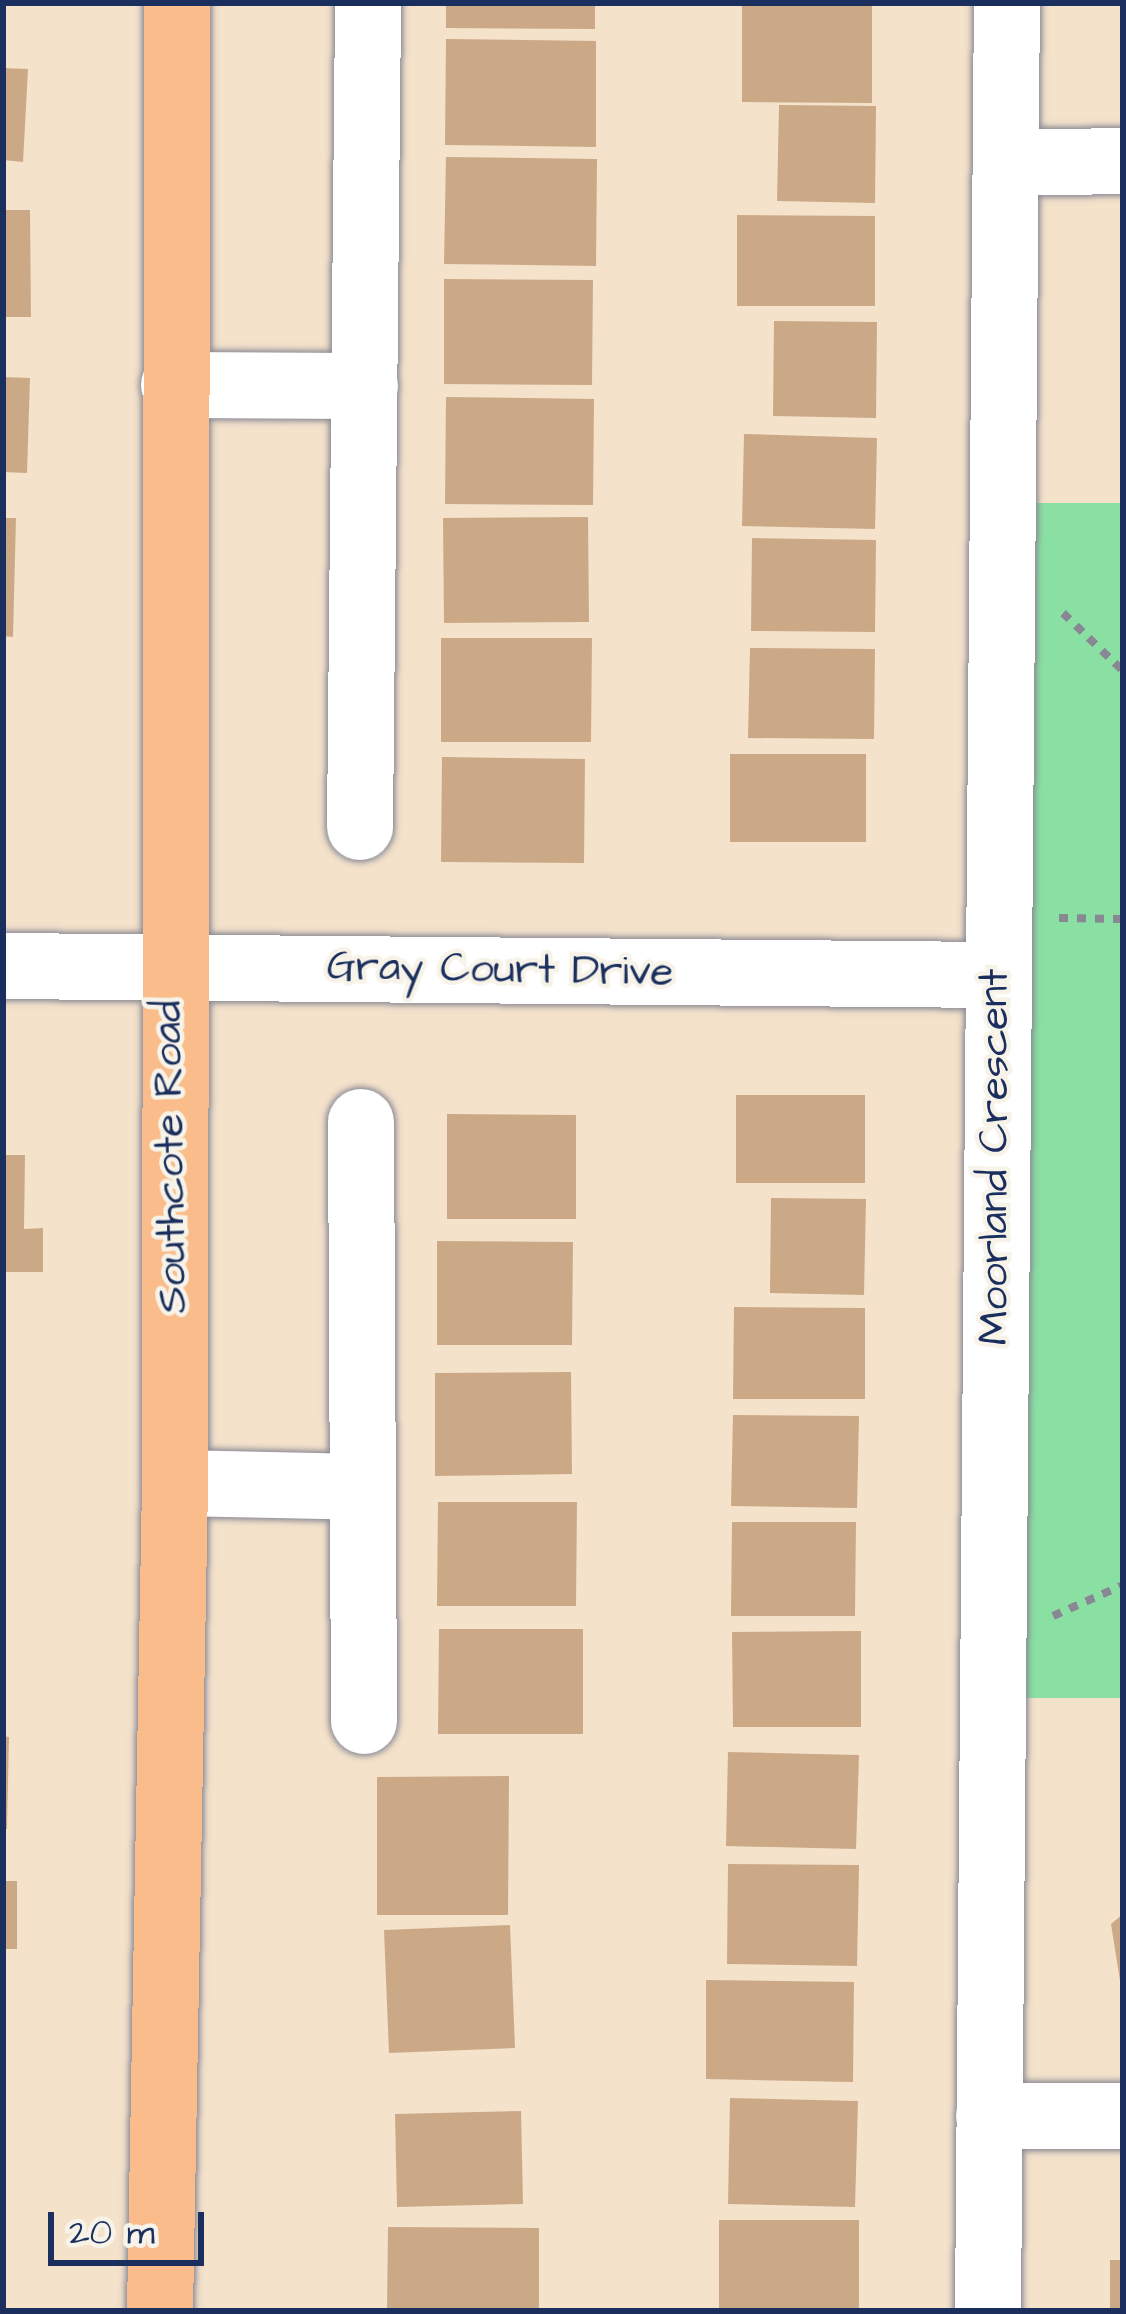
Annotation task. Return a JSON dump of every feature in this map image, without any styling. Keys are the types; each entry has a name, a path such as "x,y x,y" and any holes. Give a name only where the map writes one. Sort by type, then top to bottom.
{"main road":[{"name":"Southcote Road","path":"160,2311 176,1483 168,967 177,3"}],"street":[{"path":"360,827 368,3"},
{"name":"Moorland Crescent","path":"988,2311 1006,3"},
{"path":"1006,163 1123,161"},
{"path":"174,385 365,386"},
{"name":"Gray Court Drive","path":"3,966 996,975"},
{"path":"361,1122 364,1721"},
{"path":"176,1483 363,1487"},
{"path":"989,2116 1123,2116"}],"path":[{"path":"1045,595 1123,671"},
{"path":"1034,917 1123,920"}],"green space":[{"path":"1036,503 1123,503 1123,1698 1022,1698"}],"building":[{"path":"446,3 595,3 595,29 446,28"},
{"path":"742,3 872,3 872,103 742,102"},
{"path":"446,39 596,41 596,147 445,145"},
{"path":"3,68 28,69 23,162 3,160"},
{"path":"779,105 876,106 875,203 777,201"},
{"path":"446,157 597,159 596,266 444,264"},
{"path":"3,210 30,210 31,317 3,317"},
{"path":"737,215 875,216 875,306 737,306"},
{"path":"444,279 593,280 592,385 444,384"},
{"path":"774,321 877,322 876,418 773,416"},
{"path":"3,377 30,378 27,473 3,472"},
{"path":"446,397 594,399 593,505 445,504"},
{"path":"744,434 877,438 875,529 742,526"},
{"path":"588,517 589,622 444,623 443,518"},
{"path":"3,518 16,518 13,637 3,636"},
{"path":"752,538 876,540 875,632 751,631"},
{"path":"441,638 592,638 591,742 441,742"},
{"path":"750,648 875,649 874,739 748,738"},
{"path":"730,754 866,754 866,842 730,842"},
{"path":"442,757 585,759 584,863 441,862"},
{"path":"736,1095 865,1095 865,1183 736,1183"},
{"path":"447,1114 576,1115 576,1219 447,1219"},
{"path":"3,1155 25,1155 24,1229 43,1228 43,1272 3,1272"},
{"path":"771,1198 866,1199 864,1295 770,1293"},
{"path":"437,1241 573,1242 572,1345 437,1345"},
{"path":"734,1307 865,1308 865,1399 733,1399"},
{"path":"571,1372 572,1474 435,1476 435,1373"},
{"path":"733,1415 859,1416 857,1508 731,1506"},
{"path":"438,1502 577,1502 576,1606 437,1606"},
{"path":"732,1522 856,1522 855,1616 731,1616"},
{"path":"439,1629 583,1629 583,1734 438,1734"},
{"path":"861,1631 861,1727 733,1727 732,1632"},
{"path":"3,1736 9,1737 7,1829 3,1829"},
{"path":"728,1752 859,1755 856,1849 726,1846"},
{"path":"509,1776 508,1915 377,1915 377,1777"},
{"path":"728,1864 859,1865 857,1966 727,1964"},
{"path":"3,1881 17,1881 17,1949 3,1949"},
{"path":"1123,1914 1123,1987 1121,1987 1111,1924"},
{"path":"510,1925 515,2048 389,2053 384,1930"},
{"path":"706,1980 854,1982 853,2082 706,2079"},
{"path":"730,2098 858,2101 855,2207 728,2204"},
{"path":"521,2111 523,2204 397,2207 395,2114"},
{"path":"719,2220 859,2220 859,2311 719,2311"},
{"path":"388,2227 539,2228 539,2311 387,2311"},
{"path":"1110,2260 1123,2260 1123,2311 1110,2311"}]}
